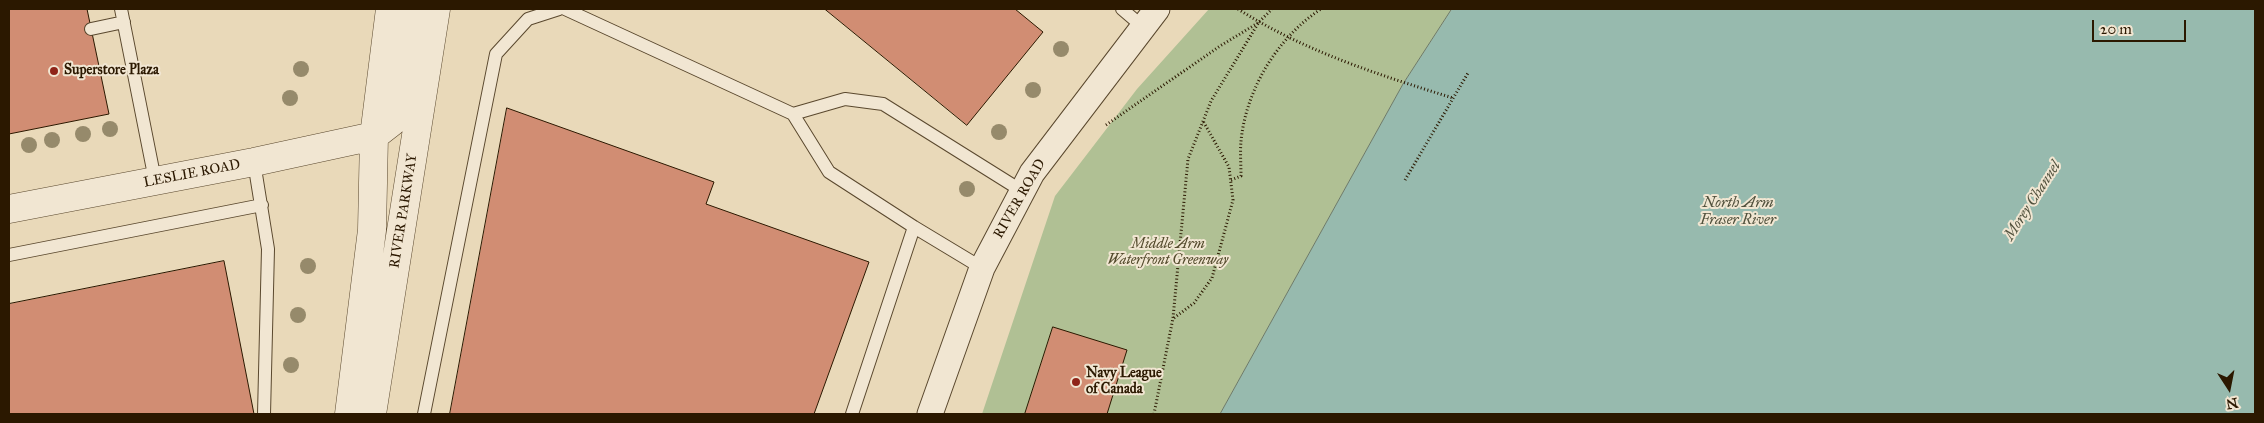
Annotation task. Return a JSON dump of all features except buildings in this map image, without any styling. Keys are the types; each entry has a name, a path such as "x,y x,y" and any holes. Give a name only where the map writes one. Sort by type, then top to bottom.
{"street":[{"name":"RIVER PARKWAY","path":"349,414 372,230 374,136 390,9"},
{"path":"374,136 392,122 400,108 416,9"},
{"name":"RIVER PARKWAY","path":"372,414 436,9"},
{"name":"RIVER ROAD","path":"930,414 982,268 1032,173 1150,18"},
{"name":"LESLIE ROAD","path":"9,209 254,162 374,136"}],"lane":[{"path":"121,9 156,180"},
{"path":"424,414 496,54 528,19 559,9"},
{"path":"565,9 793,114 829,172 982,268"},
{"path":"1122,9 1150,18"},
{"path":"91,29 124,22"},
{"path":"793,114 845,100 883,104 1022,191"},
{"path":"254,162 268,249 264,414"},
{"path":"9,256 262,205"},
{"path":"852,414 914,227"}],"path":[{"path":"1238,9 1288,37 1368,72 1453,98"},
{"path":"1080,109 1105,126 1220,46 1259,22 1272,9"},
{"path":"1231,180 1241,176 1241,140 1252,97 1278,47 1304,20 1321,9"},
{"path":"1154,414 1173,318 1188,159 1211,101 1259,22"},
{"path":"1404,180 1468,73"},
{"path":"1173,318 1194,303 1212,278 1233,200 1229,167 1203,121"}],"green space":[{"name":"Middle Arm Waterfront Greenway","path":"1209,9 1452,9 1403,84 1220,414 982,414 1055,196 1137,89"}],"water":[{"name":"North Arm Fraser River","path":"1452,9 2255,9 2255,414 1220,414 1403,84"}],"place":[{"name":"Superstore Plaza","path":"54,71"},
{"name":"Navy League of Canada","path":"1076,382"}],"water label":[{"name":"Morey Channel","path":"2033,201"}]}
